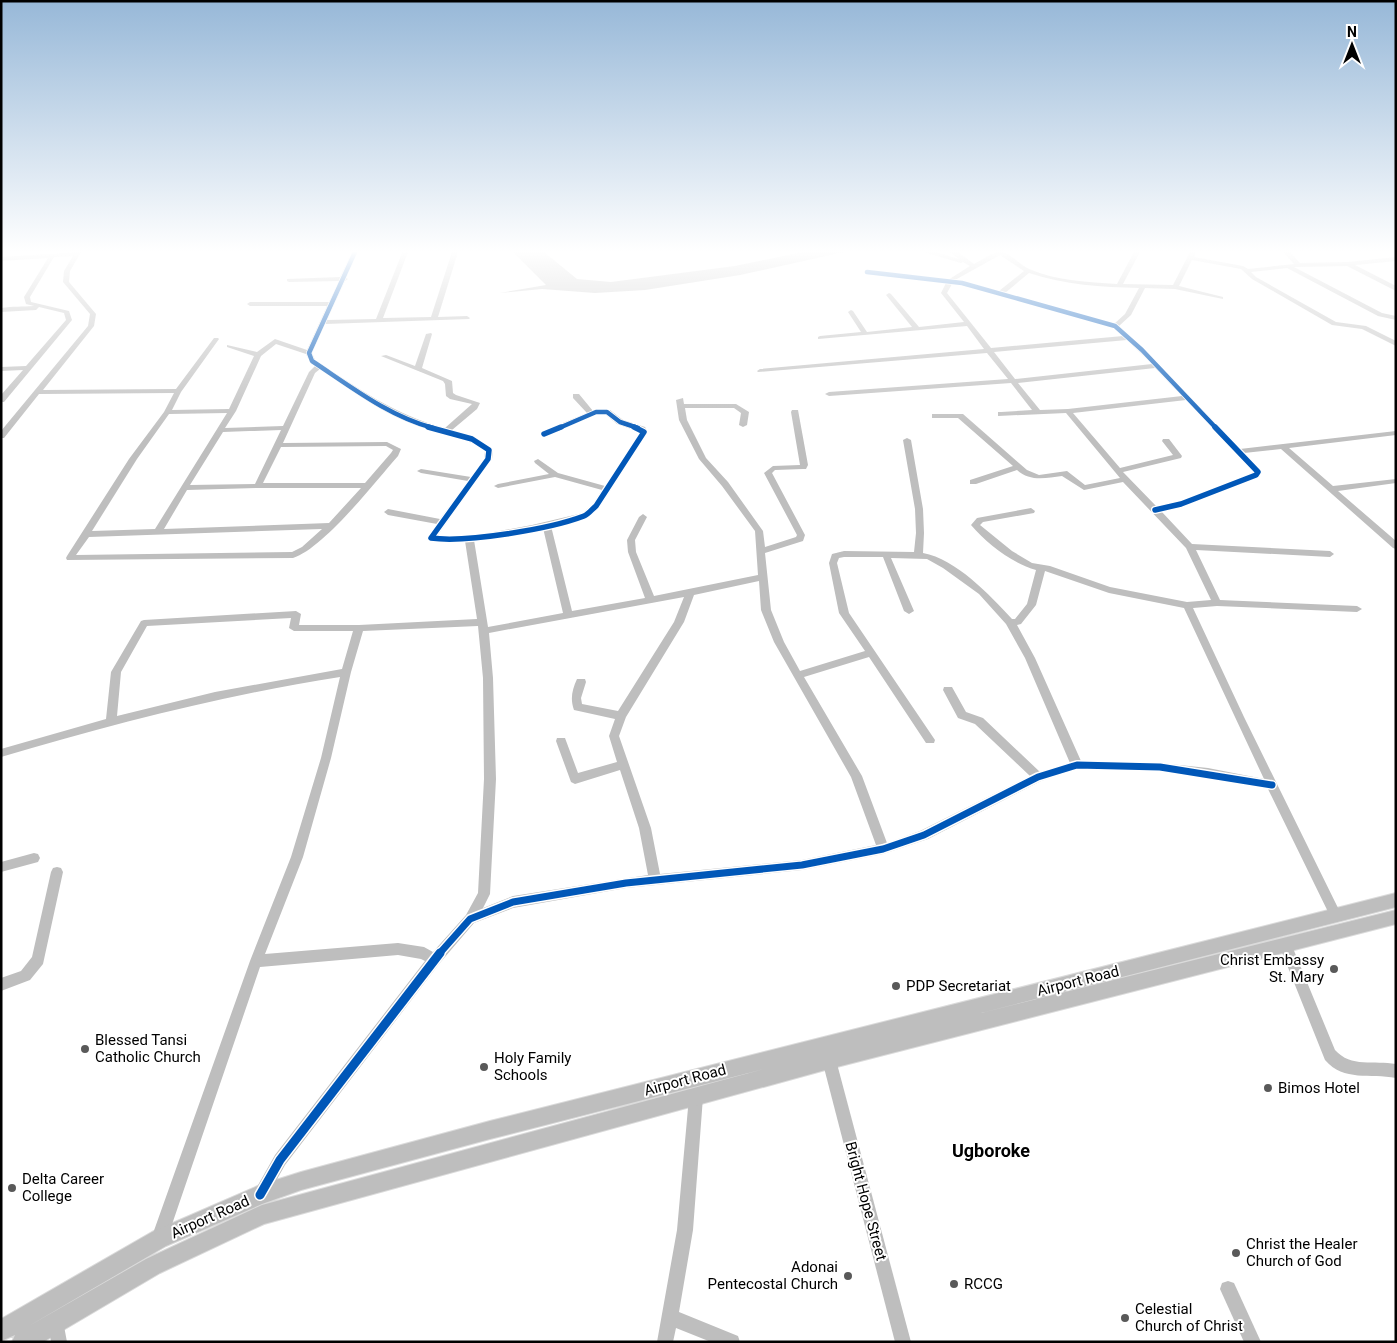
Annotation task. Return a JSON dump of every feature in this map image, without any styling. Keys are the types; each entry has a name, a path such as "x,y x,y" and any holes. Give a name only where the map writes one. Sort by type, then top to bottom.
{"main road":[{"name":"Airport Road","path":"1,1331 159,1239 260,1195 301,1181 971,1006 1396,900"},
{"name":"Airport Road","path":"22,1342 152,1266 262,1215 829,1060 1018,1014 1156,976 1396,917"},
{"path":"456,1139 458,1162"}],"street":[{"path":"1,400 69,320 68,315"},
{"path":"1,436 85,334 93,320 93,315"},
{"path":"328,315 309,353 312,361 394,413 412,421 474,440 489,450 488,459 431,538 446,540 469,539 586,515 596,506 644,432 642,429 620,422 607,412 592,414 544,434"},
{"path":"378,320 380,315"},
{"path":"434,319 435,315"},
{"path":"853,315 865,334"},
{"path":"905,315 916,329"},
{"path":"961,315 1038,413"},
{"path":"1075,315 1114,326 1256,466 1258,472 1256,475 1181,504 1155,510"},
{"path":"1114,326 1123,322 1128,315"},
{"path":"1318,315 1334,324 1364,327 1396,344"},
{"path":"1379,315 1396,318"},
{"path":"325,322 467,318"},
{"path":"820,338 968,324"},
{"path":"418,369 429,334"},
{"path":"760,371 1128,338"},
{"path":"216,339 133,459 70,558 293,555 305,549 331,526 395,454 397,449 386,444 278,445"},
{"path":"161,532 159,530 160,527 187,488 232,411 258,355 275,341 309,353"},
{"path":"229,346 258,355"},
{"path":"384,356 449,383 449,394 453,397 476,403 445,432"},
{"path":"258,486 312,372 320,366"},
{"path":"829,394 1014,381 1156,366"},
{"path":"1,369 28,368"},
{"path":"38,392 178,392"},
{"path":"576,396 592,414"},
{"path":"1001,414 1068,411 1187,398"},
{"path":"743,425 745,412 736,406 681,403 683,420 703,459 725,484 759,531 766,610 780,642 856,776 883,849"},
{"path":"167,412 232,411"},
{"path":"1068,411 1125,479 1190,547 1217,603"},
{"path":"762,551 800,539 801,535 768,473 774,468 803,467 804,465 795,412"},
{"path":"935,416 960,416 1032,477 1064,473 1084,488 1125,479"},
{"path":"221,430 286,428"},
{"path":"1240,451 1396,433"},
{"path":"908,440 920,507 920,538 917,550 920,555"},
{"path":"1118,470 1178,456 1166,441"},
{"path":"1283,446 1394,542"},
{"path":"538,461 555,475 607,489"},
{"path":"974,482 1018,467"},
{"path":"420,471 473,480"},
{"path":"498,486 555,475"},
{"path":"1331,489 1396,481"},
{"path":"187,488 368,485"},
{"path":"1031,510 980,520 975,525 1022,562 1041,569 1046,568 1109,590 1187,605 1217,603 1357,610"},
{"path":"388,512 442,522"},
{"path":"643,517 631,540 632,552 650,601"},
{"path":"546,524 568,615"},
{"path":"86,534 331,526"},
{"path":"260,1195 280,1160 434,960 470,919 484,894 488,808 488,678 483,627 469,539"},
{"path":"1190,547 1330,554"},
{"path":"930,740 844,613 833,563 835,556 844,554 920,555 929,557 946,566 982,592 1010,622 1030,658 1076,766"},
{"path":"886,555 909,611"},
{"path":"1010,622 1018,622 1027,612 1041,569"},
{"path":"111,720 116,672 144,623 296,614 294,628 483,627 650,601 764,577"},
{"path":"654,880 646,828 614,736 621,716 679,622 690,593"},
{"path":"1187,605 1336,916"},
{"path":"159,1239 256,961 297,857 326,758 346,672 359,628"},
{"path":"799,675 870,653"},
{"path":"1,753 111,720 282,682 346,672"},
{"path":"581,682 576,698 578,707 621,716"},
{"path":"948,690 962,716 979,721 1038,777"},
{"path":"561,741 575,779 623,764"},
{"path":"470,919 513,902 654,880 802,865 883,849 924,835 1038,777 1076,766 1160,767 1208,773 1272,785"},
{"path":"1,867 34,858"},
{"path":"1,985 25,976 38,960 56,872"},
{"path":"1285,945 1330,1055 1336,1064 1351,1069 1385,1068 1396,1071"},
{"path":"256,961 398,949 424,953 434,960"},
{"name":"Bright Hope Street","path":"829,1060 903,1342"},
{"path":"665,1342 685,1230 696,1097"},
{"path":"1228,1289 1252,1342"},
{"path":"670,1317 732,1342"},
{"path":"56,1321 59,1342"}],"cycle path":[{"path":"326,315 309,353 312,361 360,393 398,415 420,424 472,439 489,450 488,459 431,538 443,540 483,536 532,528 586,515 596,506 644,432 642,429 620,422 607,412 596,412 544,434"},
{"path":"1075,315 1115,326 1142,350 1258,472 1256,475 1181,504 1155,510"},
{"path":"260,1195 280,1160 434,960 470,919 513,902 626,883 802,865 883,849 924,835 1038,777 1077,765 1160,767 1208,773 1272,785"}],"place":[{"name":"Christ Embassy St. Mary","path":"1334,969"},
{"name":"PDP Secretariat","path":"896,986"},
{"name":"Blessed Tansi Catholic Church","path":"85,1049"},
{"name":"Holy Family Schools","path":"484,1067"},
{"name":"Bimos Hotel","path":"1268,1088"},
{"name":"Delta Career College","path":"12,1188"},
{"name":"Christ the Healer Church of God","path":"1236,1253"},
{"name":"Adonai Pentecostal Church","path":"848,1276"},
{"name":"RCCG","path":"954,1284"},
{"name":"Celestial Church of Christ","path":"1125,1318"}],"district":[{"name":"Ugboroke","path":"991,1150"}]}
